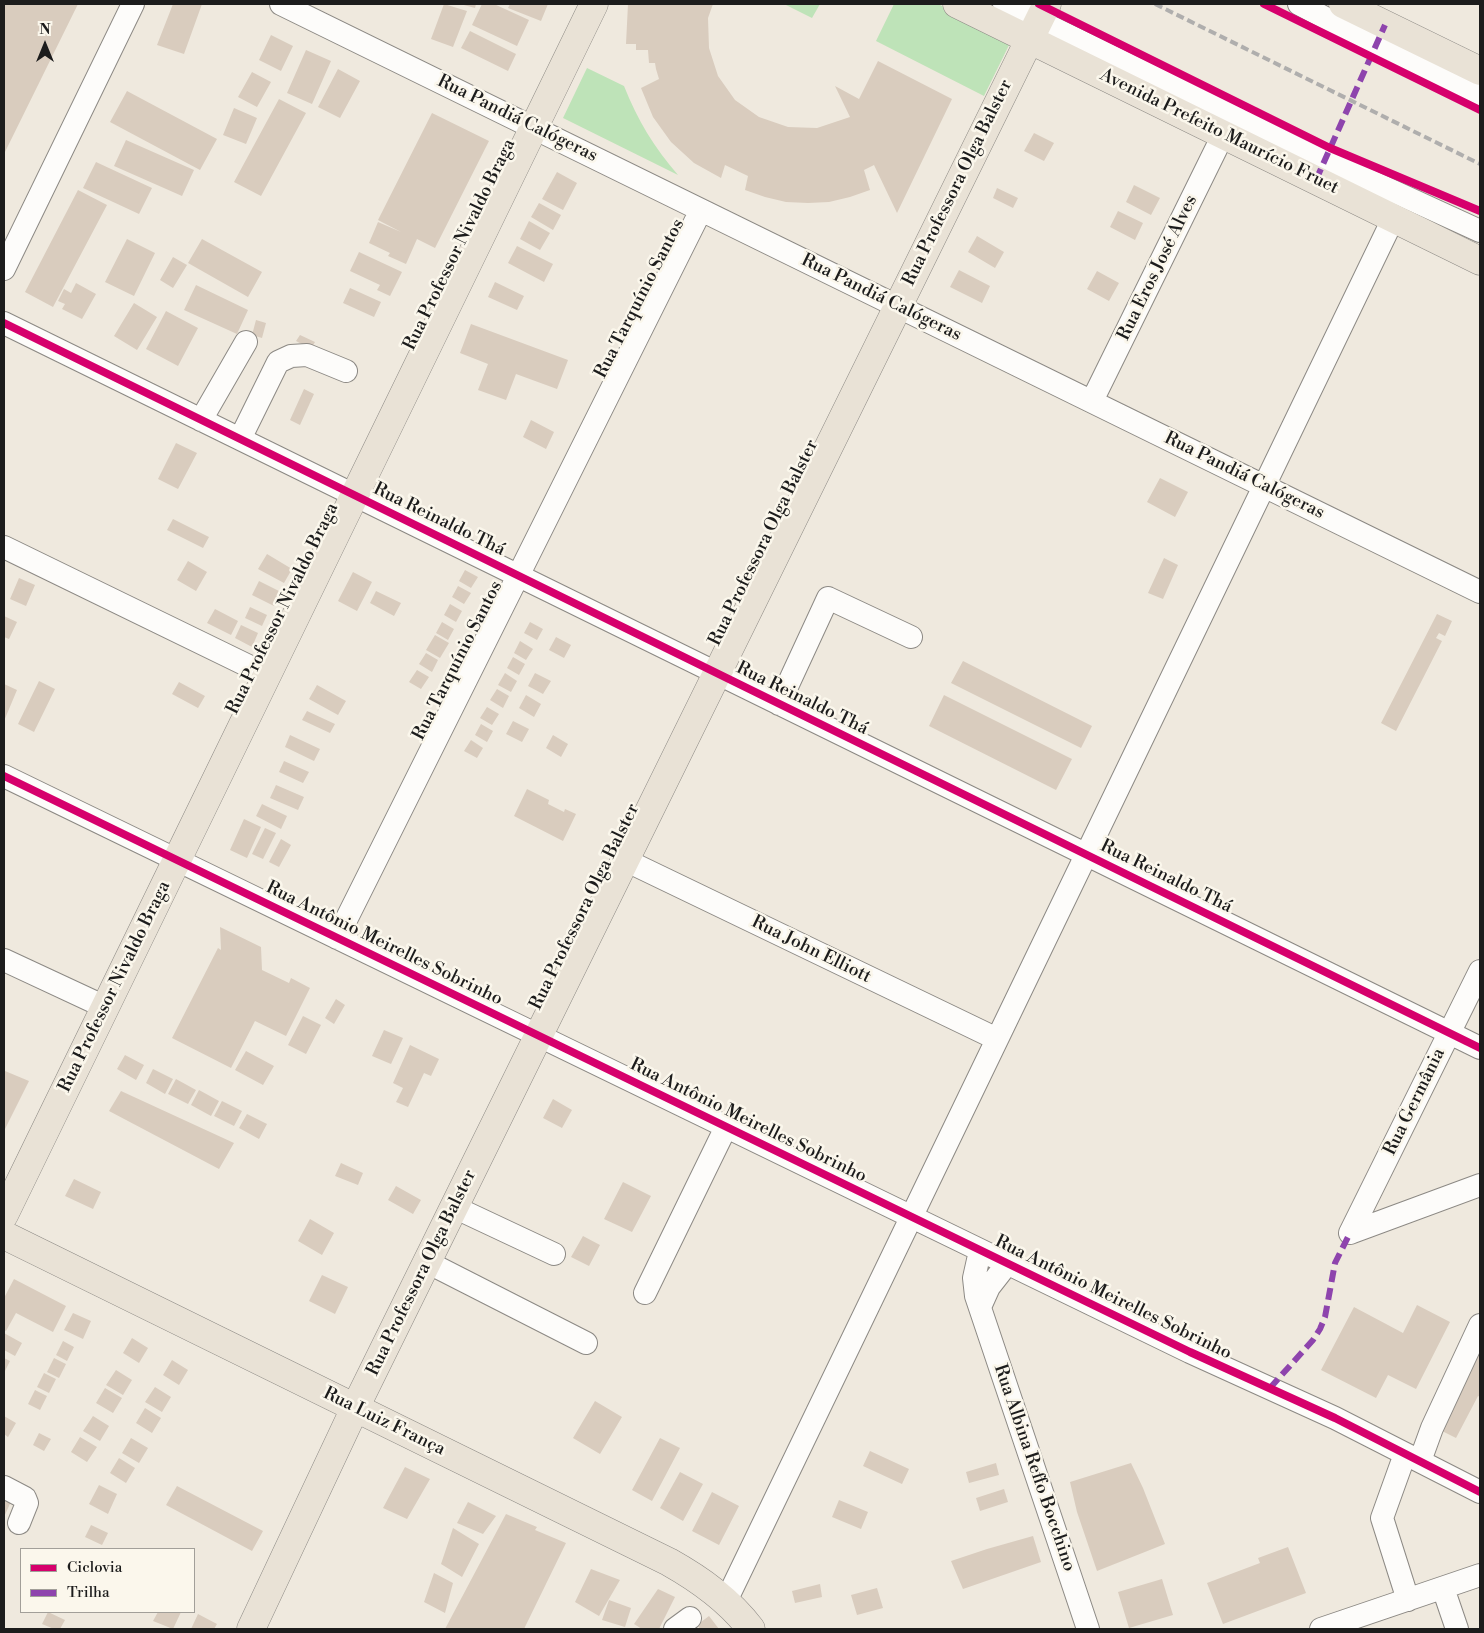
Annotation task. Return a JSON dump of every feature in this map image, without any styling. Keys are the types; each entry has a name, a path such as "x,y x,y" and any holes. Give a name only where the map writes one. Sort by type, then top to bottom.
{"main road":[{"name":"Rua Professor Nivaldo Braga","path":"4,1215 594,4"},
{"name":"Avenida Prefeito Maurício Fruet","path":"957,4 1038,21 1224,135 1480,261"},
{"path":"1356,7 1480,71"},
{"name":"Rua Professora Olga Balster","path":"251,1629 427,1262 1038,21"},
{"name":"Rua Luiz França","path":"4,1234 669,1562 726,1600 742,1616 751,1629"}],"street":[{"path":"4,269 133,4"},
{"name":"Rua Pandiá Calógeras","path":"281,4 1480,592"},
{"path":"1004,4 1326,160 1480,230"},
{"path":"1299,4 1376,45 1480,96"},
{"name":"Rua Eros José Alves","path":"1092,401 1224,135"},
{"name":"Rua Tarquínio Santos","path":"337,938 701,210"},
{"path":"726,1600 1393,219"},
{"name":"Rua Reinaldo Thá","path":"4,323 1480,1048"},
{"path":"201,420 246,342"},
{"path":"240,439 278,362 291,356 307,355 346,371"},
{"path":"4,547 267,675"},
{"path":"779,704 828,598 911,638"},
{"name":"Rua Antônio Meirelles Sobrinho","path":"4,779 176,860 1190,1352 1313,1407 1412,1457 1478,1485"},
{"name":"Rua John Elliott","path":"625,860 997,1039"},
{"path":"4,960 105,1007"},
{"name":"Rua Germânia","path":"1480,972 1350,1233 1480,1185"},
{"path":"645,1293 726,1127"},
{"path":"454,1207 554,1254"},
{"name":"Rua Albina Reffo Bocchino","path":"980,1251 974,1278 976,1296 1088,1629"},
{"path":"427,1262 586,1343"},
{"path":"980,1307 989,1288 1007,1264"},
{"path":"1408,1600 1382,1518 1412,1457 1432,1428 1480,1325"},
{"path":"4,1488 25,1498 27,1503 20,1523"},
{"path":"1321,1629 1480,1575"},
{"path":"1443,1588 1457,1629"}],"green space":[{"path":"784,4 820,4 812,18"},
{"path":"894,4 938,4 1011,41 984,96 876,41"},
{"path":"587,68 624,86 647,133 678,175 563,118"}],"building":[{"path":"4,4 78,4 4,154"},
{"path":"173,4 202,4 184,54 157,45"},
{"path":"444,4 467,11 453,47 431,39"},
{"path":"460,4 476,4 475,8"},
{"path":"482,4 494,4 529,20 517,46 472,25"},
{"path":"510,4 548,4 541,21 508,8"},
{"path":"628,4 713,4 708,18 709,48 718,76 735,100 759,117 788,127 817,128 850,117 835,86 859,99 878,61 952,99 897,213 874,165 864,170 870,190 829,202 808,203 786,202 745,190 748,176 725,165 721,178 694,163 671,142 653,117 641,88 659,79 655,63 649,63 648,50 636,50 636,44 626,44"},
{"path":"470,31 516,54 508,71 461,48"},
{"path":"271,35 293,46 281,71 259,60"},
{"path":"306,50 331,61 312,104 287,93"},
{"path":"338,69 360,81 340,118 318,107"},
{"path":"252,72 271,82 257,107 238,97"},
{"path":"127,91 217,139 200,170 110,122"},
{"path":"279,99 306,113 261,196 234,182"},
{"path":"234,108 257,118 246,144 223,135"},
{"path":"432,113 489,141 435,248 417,239 406,264 388,256 390,253 369,243 378,222 401,232 378,220"},
{"path":"1034,133 1054,143 1044,161 1024,151"},
{"path":"126,140 194,170 182,196 114,166"},
{"path":"96,162 152,188 139,214 83,188"},
{"path":"557,172 577,183 563,210 542,199"},
{"path":"1134,185 1160,198 1151,215 1126,202"},
{"path":"997,188 1018,198 1013,208 993,198"},
{"path":"78,190 107,205 53,307 25,292"},
{"path":"539,203 561,215 553,230 531,217"},
{"path":"1118,211 1143,223 1135,240 1110,227"},
{"path":"529,221 550,233 540,250 520,239"},
{"path":"977,236 1004,252 995,268 968,252"},
{"path":"127,239 155,253 134,296 105,282"},
{"path":"202,239 262,272 248,297 188,263"},
{"path":"517,246 553,264 544,282 508,263"},
{"path":"359,252 402,272 390,296 377,290 380,285 350,271"},
{"path":"173,257 187,265 173,288 160,280"},
{"path":"959,270 990,286 982,303 950,287"},
{"path":"1097,271 1119,283 1109,301 1087,289"},
{"path":"495,282 524,296 517,310 488,297"},
{"path":"76,283 96,294 82,319 62,309 65,304 58,301 64,289 71,293"},
{"path":"196,285 248,310 237,334 184,310"},
{"path":"350,288 381,302 374,317 343,303"},
{"path":"134,303 157,317 137,350 114,336"},
{"path":"166,311 198,328 178,366 146,349"},
{"path":"256,320 266,323 262,338 252,335"},
{"path":"471,324 568,360 557,389 516,374 506,400 478,390 488,364 460,353"},
{"path":"300,335 315,342 311,349 296,341"},
{"path":"304,389 314,394 300,425 290,420"},
{"path":"531,420 554,432 546,449 523,437"},
{"path":"176,443 197,453 178,489 158,479"},
{"path":"1160,478 1188,492 1175,517 1147,502"},
{"path":"173,519 209,537 203,548 167,530"},
{"path":"267,554 292,569 284,583 258,569"},
{"path":"1164,558 1178,565 1163,599 1148,593"},
{"path":"188,561 207,572 196,591 177,580"},
{"path":"465,570 478,577 471,588 459,581"},
{"path":"353,572 372,582 357,611 338,601"},
{"path":"19,578 35,585 26,606 10,599"},
{"path":"259,581 281,592 274,606 252,595"},
{"path":"458,586 471,593 464,604 452,597"},
{"path":"376,591 401,603 394,616 370,603"},
{"path":"450,604 462,611 456,622 444,615"},
{"path":"250,607 267,615 262,626 245,618"},
{"path":"215,609 238,621 231,635 207,623"},
{"path":"1437,614 1452,621 1445,636 1439,633 1436,638 1442,641 1396,731 1381,723"},
{"path":"4,616 17,622 9,639 4,637"},
{"path":"442,622 454,629 448,640 436,633"},
{"path":"530,622 543,629 537,640 524,633"},
{"path":"241,625 258,633 252,647 235,638"},
{"path":"435,635 449,643 440,658 426,650"},
{"path":"556,637 571,645 564,658 549,650"},
{"path":"520,641 533,649 526,660 514,653"},
{"path":"426,653 438,660 432,672 419,664"},
{"path":"513,657 525,664 519,675 507,668"},
{"path":"963,661 1092,726 1081,748 951,683"},
{"path":"417,670 429,677 421,689 409,682"},
{"path":"505,673 517,681 511,692 498,685"},
{"path":"535,673 551,681 543,694 528,686"},
{"path":"39,681 55,689 34,732 18,724"},
{"path":"179,682 205,696 198,708 172,694"},
{"path":"4,684 17,690 4,721"},
{"path":"317,685 346,701 338,715 309,699"},
{"path":"497,689 509,696 503,708 490,700"},
{"path":"526,695 541,704 534,717 519,708"},
{"path":"944,695 1072,759 1056,790 929,726"},
{"path":"487,707 499,714 492,725 480,718"},
{"path":"307,711 335,724 330,733 302,720"},
{"path":"513,721 529,729 522,742 506,734"},
{"path":"481,724 493,731 487,742 475,735"},
{"path":"290,735 320,749 314,761 285,747"},
{"path":"553,735 568,744 561,757 546,748"},
{"path":"471,740 483,748 477,758 464,751"},
{"path":"284,761 309,772 303,783 279,772"},
{"path":"276,785 304,797 298,810 270,798"},
{"path":"527,789 549,800 548,804 564,812 565,809 576,814 563,841 514,816"},
{"path":"262,804 287,816 281,829 256,816"},
{"path":"244,819 261,827 247,858 230,850"},
{"path":"265,828 276,833 263,859 252,854"},
{"path":"281,839 291,845 279,867 269,862"},
{"path":"220,927 261,947 262,970 289,983 291,978 310,988 286,1036 255,1021 231,1068 172,1038 218,948 221,950"},
{"path":"336,999 345,1005 334,1024 325,1018"},
{"path":"303,1016 321,1025 306,1054 288,1045"},
{"path":"384,1030 403,1038 391,1064 372,1056"},
{"path":"410,1045 439,1059 431,1076 424,1073 408,1107 396,1102 403,1088 393,1083"},
{"path":"246,1051 274,1066 263,1085 235,1070"},
{"path":"125,1055 144,1065 136,1080 117,1069"},
{"path":"153,1069 173,1079 165,1094 146,1083"},
{"path":"5,1071 29,1081 4,1131 4,1073"},
{"path":"176,1079 196,1090 188,1104 168,1094"},
{"path":"199,1090 219,1101 211,1116 191,1105"},
{"path":"121,1091 234,1143 219,1169 109,1111"},
{"path":"553,1099 572,1110 562,1128 543,1118"},
{"path":"222,1101 242,1111 234,1126 214,1116"},
{"path":"247,1114 267,1124 259,1139 239,1128"},
{"path":"341,1163 363,1173 358,1185 335,1176"},
{"path":"74,1179 101,1192 93,1209 65,1196"},
{"path":"623,1182 651,1196 632,1232 604,1219"},
{"path":"396,1186 421,1200 413,1214 388,1200"},
{"path":"310,1219 334,1233 322,1255 298,1241"},
{"path":"583,1236 600,1245 589,1266 571,1257"},
{"path":"322,1275 348,1287 335,1314 309,1301"},
{"path":"14,1279 66,1306 53,1332 16,1313 6,1331 4,1330 4,1298"},
{"path":"1417,1305 1450,1322 1416,1389 1388,1375 1376,1398 1321,1370 1354,1307 1403,1333"},
{"path":"73,1313 91,1321 83,1339 64,1330"},
{"path":"4,1333 22,1343 15,1356 4,1350"},
{"path":"132,1338 148,1348 139,1363 123,1353"},
{"path":"63,1341 74,1347 67,1361 56,1355"},
{"path":"1480,1352 1480,1397 1478,1396 1456,1438 1440,1430"},
{"path":"4,1358 10,1361 4,1373"},
{"path":"54,1358 66,1364 59,1378 47,1372"},
{"path":"172,1360 188,1370 179,1385 163,1375"},
{"path":"116,1370 132,1380 123,1395 106,1385"},
{"path":"44,1373 56,1379 49,1393 37,1387"},
{"path":"155,1387 171,1397 162,1412 145,1402"},
{"path":"105,1388 122,1398 113,1413 96,1403"},
{"path":"35,1390 47,1396 40,1410 28,1404"},
{"path":"595,1401 622,1417 600,1454 573,1438"},
{"path":"145,1408 161,1418 152,1433 136,1423"},
{"path":"4,1416 16,1423 8,1437 4,1434"},
{"path":"93,1416 109,1426 100,1441 83,1431"},
{"path":"39,1433 51,1439 44,1451 33,1445"},
{"path":"80,1437 97,1447 87,1462 71,1452"},
{"path":"131,1438 148,1448 139,1463 122,1453"},
{"path":"660,1438 680,1448 652,1501 632,1490"},
{"path":"870,1451 909,1469 902,1484 863,1466"},
{"path":"119,1458 135,1468 126,1483 110,1473"},
{"path":"996,1463 999,1475 969,1483 966,1472"},
{"path":"1131,1463 1165,1544 1097,1571 1077,1512 1070,1482"},
{"path":"405,1467 430,1479 407,1519 383,1508"},
{"path":"680,1472 703,1484 683,1521 660,1508"},
{"path":"99,1485 117,1494 108,1514 89,1504"},
{"path":"177,1486 263,1531 252,1551 166,1505"},
{"path":"1004,1489 1008,1502 980,1511 976,1498"},
{"path":"712,1492 739,1506 719,1545 692,1531"},
{"path":"4,1493 13,1497 4,1517"},
{"path":"839,1500 868,1512 861,1529 832,1517"},
{"path":"468,1502 496,1516 483,1534 457,1523"},
{"path":"506,1514 537,1527 535,1530 566,1543 524,1629 445,1629"},
{"path":"91,1525 108,1533 102,1545 85,1537"},
{"path":"453,1528 479,1544 462,1577 441,1564"},
{"path":"1033,1536 1041,1562 963,1589 951,1561"},
{"path":"1288,1547 1306,1593 1223,1624 1207,1583 1260,1563 1258,1558"},
{"path":"591,1569 620,1580 599,1616 575,1602"},
{"path":"434,1573 453,1583 445,1613 424,1602"},
{"path":"1162,1579 1173,1615 1129,1628 1118,1592"},
{"path":"820,1584 822,1597 795,1603 792,1591"},
{"path":"877,1588 883,1608 857,1615 851,1595"},
{"path":"658,1589 675,1597 659,1629 642,1629 634,1624"},
{"path":"609,1600 631,1608 625,1627 602,1620"},
{"path":"48,1613 65,1620 60,1629 54,1629 42,1624"},
{"path":"157,1613 181,1613 173,1629 153,1621"},
{"path":"198,1614 217,1624 214,1629 191,1629"},
{"path":"709,1616 719,1629 700,1629 697,1625"}],"railway":[{"path":"1155,4 1480,164"}],"marked path":[{"path":"1316,180 1385,25"},
{"path":"1270,1388 1313,1340 1320,1329 1325,1317 1335,1263 1350,1233"}],"cycle path":[{"path":"1039,4 1330,148 1480,211"},
{"path":"1264,4 1480,110"},
{"path":"4,323 1480,1048"},
{"path":"4,776 1190,1352 1335,1418 1480,1492"}]}
